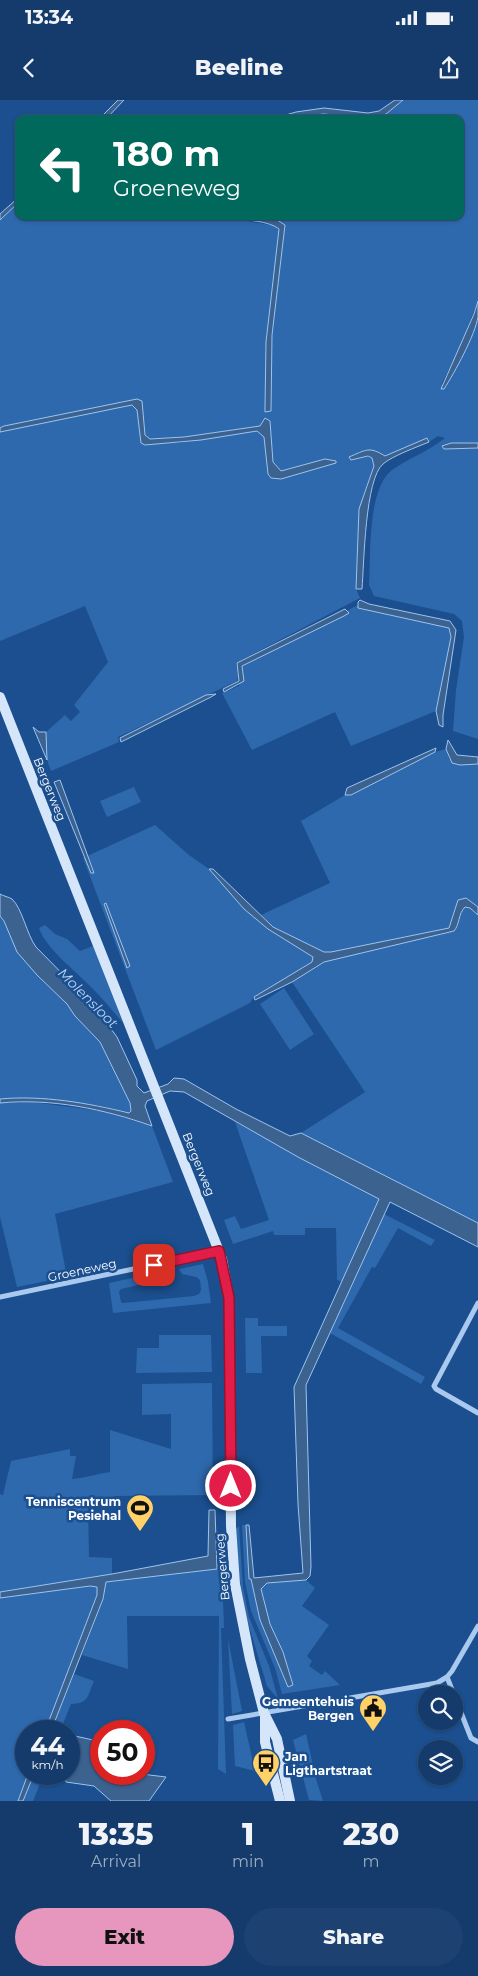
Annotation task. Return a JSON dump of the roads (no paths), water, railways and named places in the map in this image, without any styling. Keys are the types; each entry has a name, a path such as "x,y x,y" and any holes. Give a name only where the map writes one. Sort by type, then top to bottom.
{"main road":[{"name":"Bergerweg","path":"0,697 219,1251 229,1298 231,1526 234,1571 244,1634 264,1714 265,1742 280,1801"},
{"name":"Bergerweg","path":"264,1714 277,1739 290,1801"}],"street":[{"name":"Groeneweg","path":"0,1297 219,1251"},
{"path":"478,1303 434,1386 436,1389 478,1413"},
{"path":"228,1719 433,1685 447,1677 478,1626"},
{"path":"447,1677 471,1738 478,1742"}],"place":[{"name":"Tenniscentrum Pesiehal","path":"140,1532"},
{"name":"Gemeentehuis Bergen","path":"373,1732"},
{"name":"Jan Ligthartstraat","path":"266,1787"}],"water label":[{"name":"Molensloot","path":"88,998"}]}
